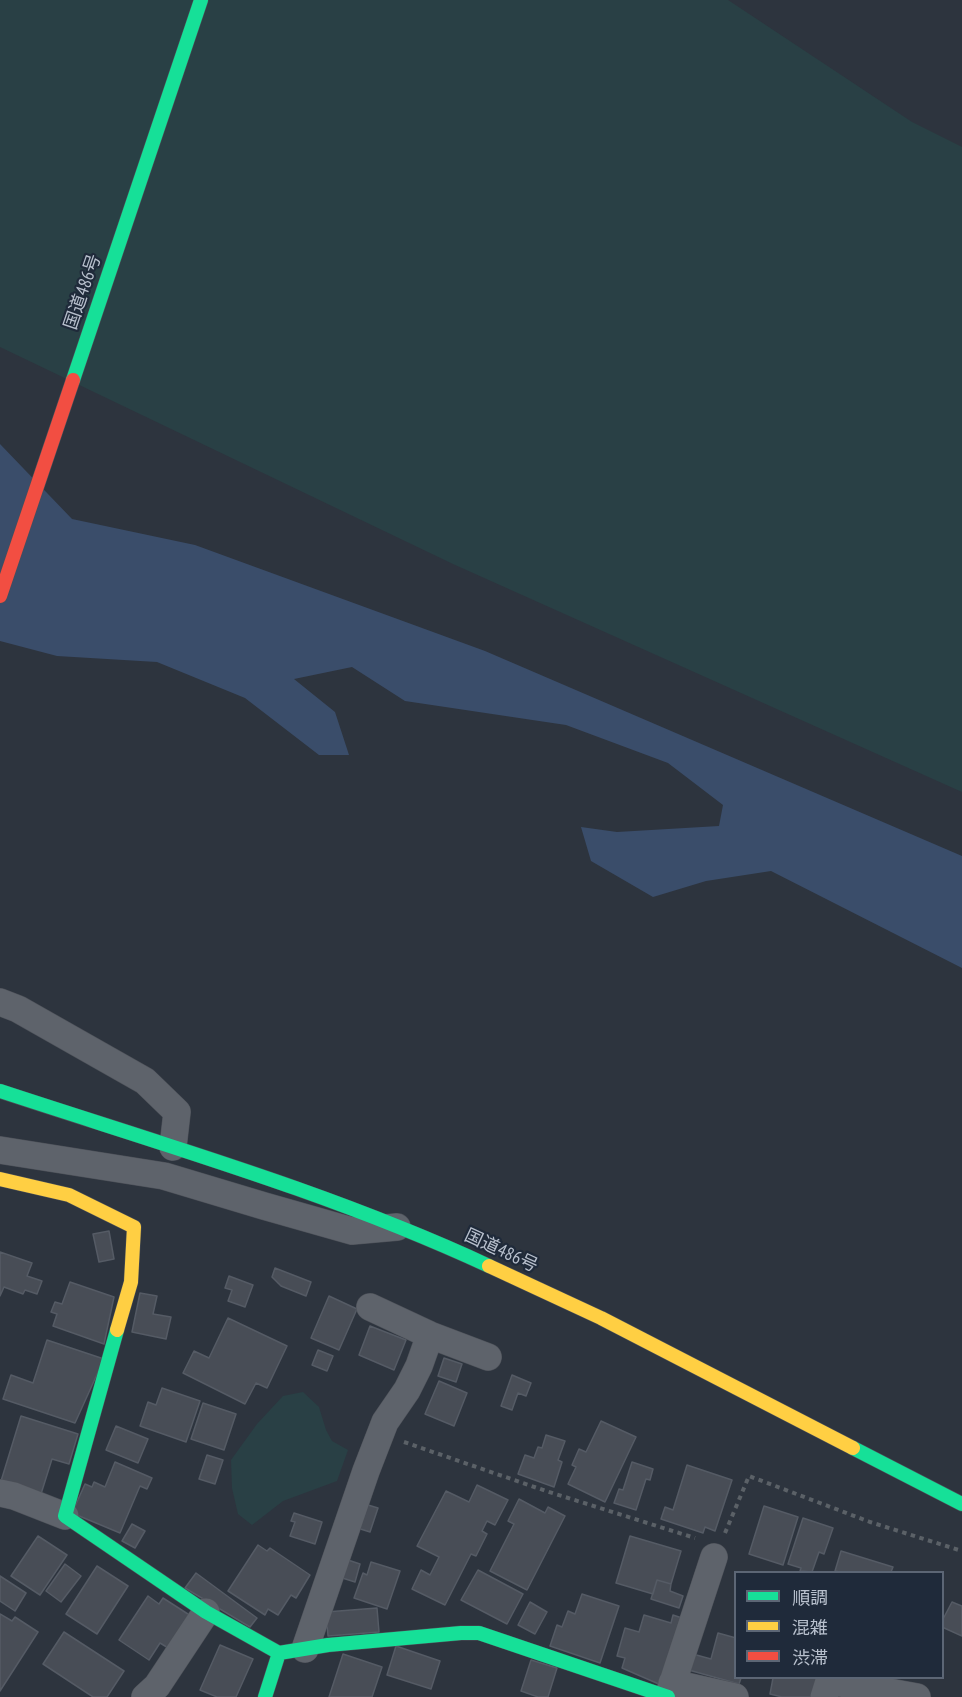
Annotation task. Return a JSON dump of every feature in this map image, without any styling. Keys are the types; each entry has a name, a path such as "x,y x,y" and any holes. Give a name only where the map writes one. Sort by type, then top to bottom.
{"main road":[{"name":"国道486号","path":"0,596 201,0"},
{"name":"国道486号","path":"0,1091 299,1189 402,1227 458,1251 602,1318 962,1504"},
{"path":"0,1179 69,1195 134,1227 131,1282 65,1516 206,1612 292,1651 328,1645 479,1633 670,1692"},
{"path":"265,1697 292,1651"}],"street":[{"path":"0,1002 18,1009 145,1081 177,1112 173,1147"},
{"path":"0,1150 164,1176 352,1231 402,1227"},
{"path":"370,1307 430,1335 488,1358"},
{"path":"292,1651 385,1422 407,1390 430,1335"},
{"path":"0,1493 14,1496 65,1516"},
{"path":"717,1551 670,1692 735,1697"},
{"path":"145,1697 157,1686 206,1612"},
{"path":"824,1697 829,1681 917,1697"}],"path":[{"path":"381,1434 717,1551 749,1476 870,1522 962,1551"}],"green space":[{"path":"0,0 728,0 912,122 962,147 962,792 453,564 0,347"},
{"path":"303,1392 319,1407 332,1441 348,1450 337,1481 283,1501 252,1525 238,1514 232,1488 231,1460 257,1424 283,1396"}],"water":[{"path":"0,444 72,519 195,545 485,651 962,856 962,968 771,871 706,881 653,897 591,861 581,827 617,832 719,826 723,805 668,763 566,725 405,701 352,667 294,679 335,712 349,755 319,755 245,698 157,662 57,656 0,641"}],"building":[{"path":"109,1231 114,1259 99,1262 93,1234"},
{"path":"0,1252 32,1263 27,1276 42,1281 37,1294 25,1290 23,1294 4,1287 0,1296"},
{"path":"275,1268 311,1282 306,1296 281,1286 272,1277"},
{"path":"229,1276 253,1285 245,1307 228,1301 232,1290 225,1288"},
{"path":"70,1282 114,1297 104,1344 53,1326 57,1314 51,1312 55,1302 62,1304"},
{"path":"140,1293 157,1296 153,1314 171,1317 166,1339 132,1332"},
{"path":"329,1296 357,1309 339,1350 311,1338"},
{"path":"228,1318 287,1346 267,1388 256,1383 245,1404 183,1373 194,1351 209,1358"},
{"path":"370,1326 406,1340 394,1370 359,1355"},
{"path":"47,1340 104,1359 75,1423 3,1399 11,1375 33,1383"},
{"path":"318,1350 333,1356 327,1371 312,1365"},
{"path":"444,1358 462,1364 456,1382 438,1376"},
{"path":"512,1375 531,1383 526,1396 518,1393 512,1410 501,1406"},
{"path":"439,1381 467,1393 454,1426 425,1414"},
{"path":"162,1388 200,1401 186,1442 140,1426 148,1402 156,1405"},
{"path":"203,1403 236,1414 224,1450 191,1439"},
{"path":"21,1416 78,1434 69,1464 52,1459 41,1494 1,1481"},
{"path":"601,1421 636,1437 605,1502 568,1484 576,1467 572,1465 579,1449 586,1452"},
{"path":"116,1426 148,1439 138,1463 106,1450"},
{"path":"546,1435 565,1441 558,1460 562,1462 554,1487 518,1474 525,1455 534,1458 538,1447 542,1448"},
{"path":"207,1455 223,1460 215,1484 199,1479"},
{"path":"115,1462 152,1478 147,1489 140,1486 120,1533 72,1513 85,1484 92,1487 94,1482 105,1487"},
{"path":"632,1462 653,1469 650,1480 646,1479 636,1510 614,1503 619,1489 623,1490"},
{"path":"687,1465 732,1480 715,1531 705,1527 703,1533 661,1519 665,1507 673,1510"},
{"path":"477,1485 508,1500 495,1525 487,1521 482,1531 487,1534 476,1556 471,1554 445,1605 412,1589 421,1570 430,1575 439,1557 417,1546 446,1491 469,1502"},
{"path":"519,1499 545,1513 548,1507 565,1516 527,1590 490,1571 514,1524 508,1521"},
{"path":"358,1502 378,1508 370,1532 351,1526"},
{"path":"764,1506 798,1517 783,1565 749,1554"},
{"path":"294,1513 322,1522 315,1544 290,1536 295,1522 291,1521"},
{"path":"803,1518 833,1528 824,1554 819,1552 812,1571 800,1571 801,1568 788,1564"},
{"path":"132,1524 145,1531 135,1548 122,1541"},
{"path":"38,1536 67,1555 40,1595 11,1576"},
{"path":"630,1536 681,1551 671,1584 657,1580 653,1594 616,1583"},
{"path":"258,1545 267,1551 270,1548 310,1575 296,1598 291,1595 278,1615 268,1609 265,1615 228,1591"},
{"path":"841,1551 893,1567 891,1571 835,1571"},
{"path":"342,1558 360,1564 355,1582 336,1576"},
{"path":"371,1562 400,1571 387,1609 354,1598 363,1573 367,1575"},
{"path":"65,1564 81,1576 61,1602 46,1591"},
{"path":"97,1566 128,1586 97,1634 66,1614"},
{"path":"478,1570 523,1594 507,1624 461,1600"},
{"path":"196,1573 257,1618 250,1627 185,1588"},
{"path":"0,1576 26,1593 15,1611 0,1601"},
{"path":"657,1580 671,1584 670,1591 683,1596 679,1608 651,1599"},
{"path":"582,1594 619,1606 600,1663 550,1646 557,1625 562,1627 568,1611 575,1614"},
{"path":"148,1596 159,1604 163,1598 191,1616 170,1649 160,1643 149,1660 119,1640"},
{"path":"530,1602 547,1612 535,1634 518,1625"},
{"path":"952,1602 962,1606 962,1636 944,1628 944,1617"},
{"path":"377,1608 379,1632 328,1636 326,1612"},
{"path":"0,1614 12,1621 15,1617 38,1632 0,1691"},
{"path":"644,1615 671,1623 673,1615 682,1618 661,1685 622,1668 625,1658 617,1656 625,1628 639,1632"},
{"path":"64,1632 124,1671 107,1697 93,1697 43,1664"},
{"path":"718,1633 734,1637 734,1679 741,1679 739,1684 685,1669 689,1653 711,1659"},
{"path":"220,1645 253,1659 236,1697 217,1697 200,1690"},
{"path":"396,1646 440,1661 431,1689 387,1675"},
{"path":"343,1654 382,1667 372,1697 329,1697"},
{"path":"531,1660 557,1668 548,1697 538,1697 521,1691"},
{"path":"773,1679 817,1679 812,1697 782,1697 770,1694"}],"traffic: fast":[{"path":"73,380 201,0"},
{"path":"0,1091 309,1193 369,1215 489,1266"},
{"path":"117,1330 65,1516 206,1612 279,1653 265,1697"},
{"path":"853,1448 962,1504"},
{"path":"279,1653 328,1645 479,1633 668,1697"}],"traffic: slow":[{"path":"0,1179 69,1195 134,1227 131,1282 117,1330"},
{"path":"489,1266 601,1318 853,1448"}],"traffic: jam":[{"path":"0,596 73,380"}]}
